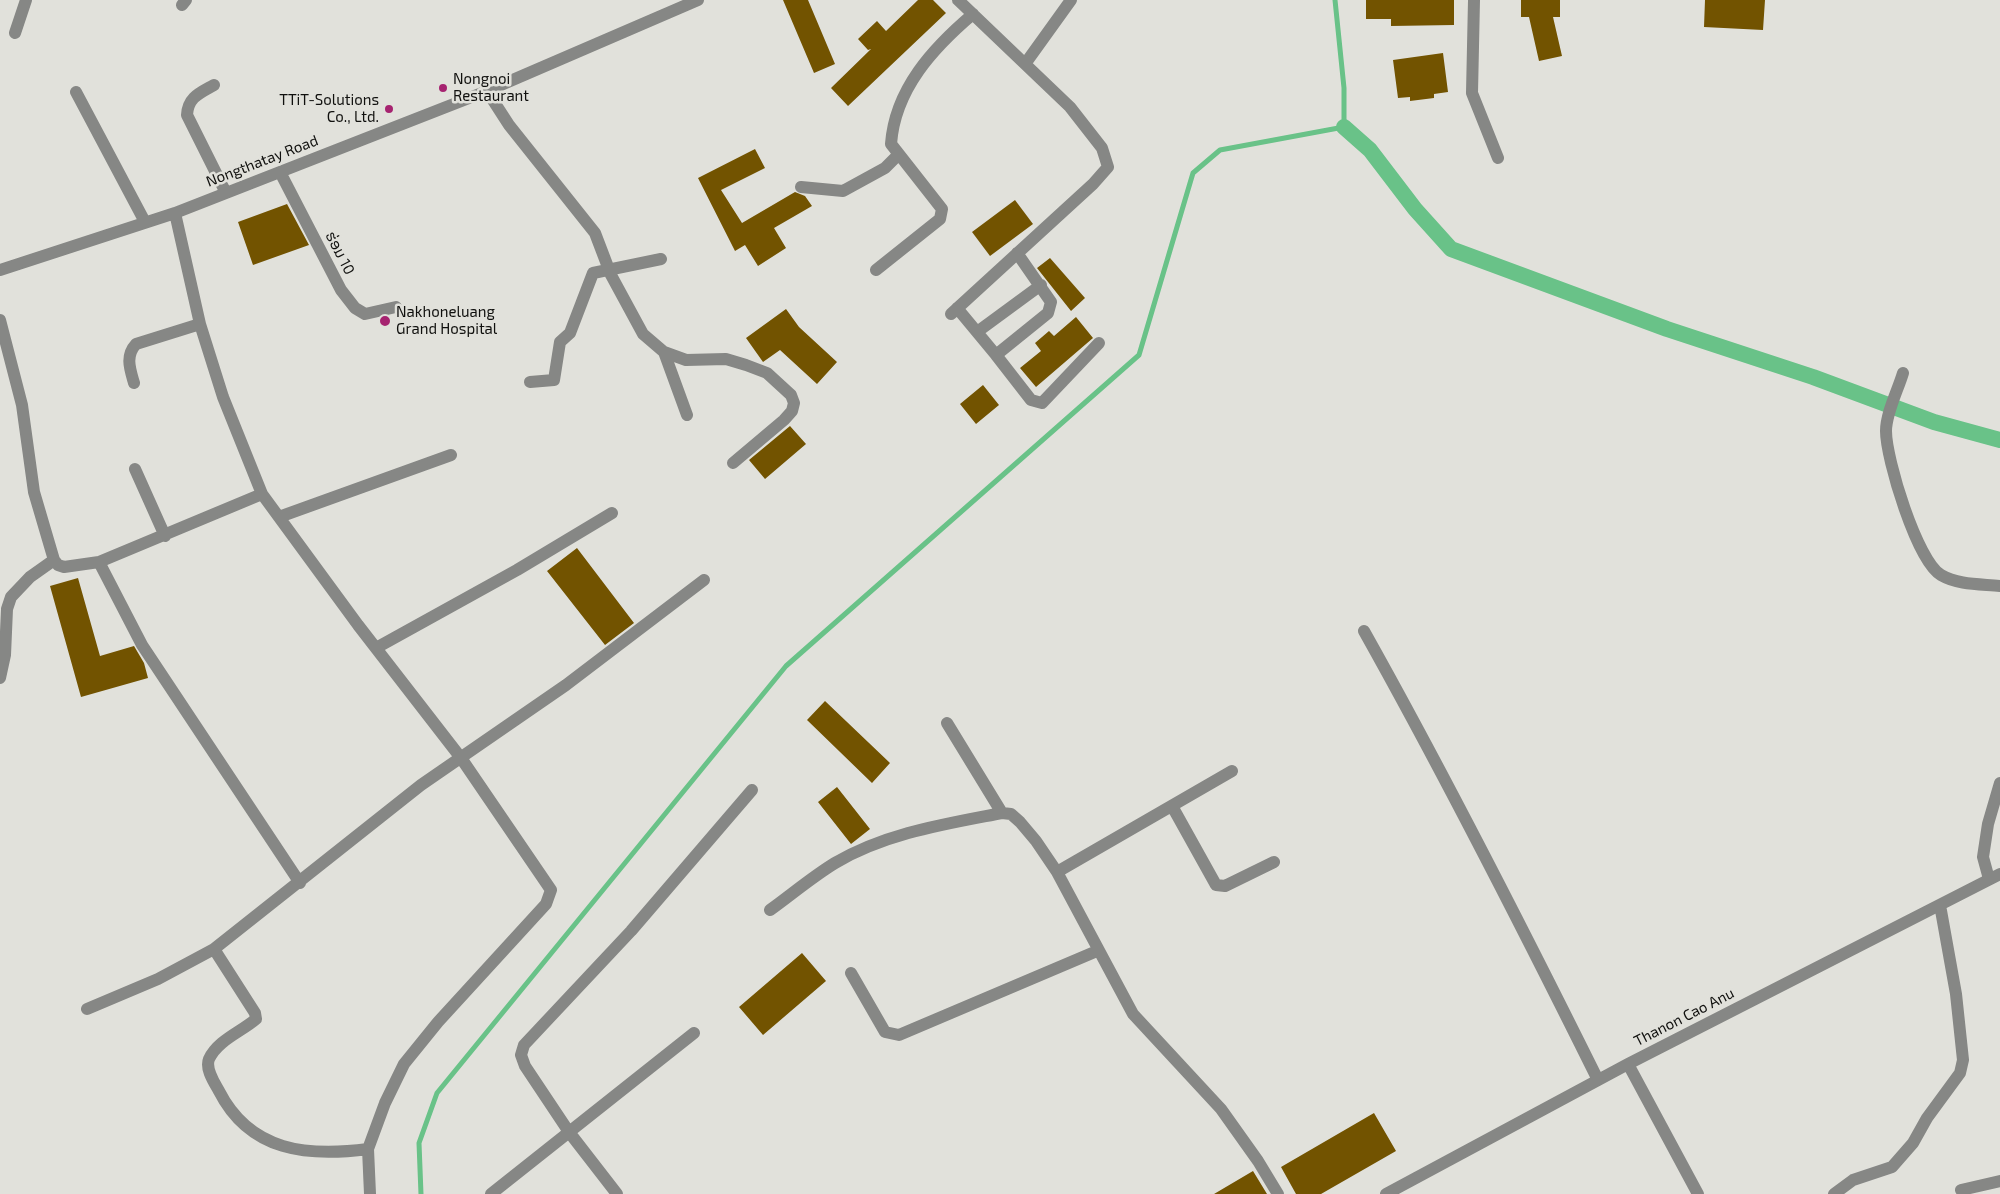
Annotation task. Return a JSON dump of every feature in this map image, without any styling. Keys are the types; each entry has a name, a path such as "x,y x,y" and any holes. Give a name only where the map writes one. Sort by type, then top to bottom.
{"street":[{"path":"15,33 26,0"},
{"name":"Nongthatay Road","path":"0,270 175,213 487,91 698,0"},
{"path":"958,0 1070,107 1102,148 1108,168 954,311 978,332 1031,400 1042,403 1099,343"},
{"path":"1025,64 1071,0"},
{"path":"1474,0 1472,93 1498,158"},
{"path":"876,270 940,219 942,209 892,144 893,125 910,82 940,42 973,14"},
{"path":"214,85 196,95 188,104 187,115 226,193"},
{"path":"487,91 510,125 595,233 609,269 643,334 664,352 686,360 726,359 767,373 792,395 794,403 792,411 733,463"},
{"path":"76,92 145,222"},
{"path":"801,187 843,191 885,168 899,154"},
{"name":"ຮ່ອມ 10","path":"280,172 341,290 355,308 365,314 396,307"},
{"path":"175,213 200,324 223,397 262,494 376,648 461,758 551,890 546,904 438,1022 404,1064 385,1103 368,1149 370,1194"},
{"path":"996,355 1051,310 1051,302 1041,285 1017,253"},
{"path":"530,382 554,380 560,342 570,333 592,274 661,259"},
{"path":"978,332 1041,285"},
{"path":"0,320 22,405 34,492 54,560 58,565 99,562 262,494"},
{"path":"134,383 129,361 130,350 136,344 200,324"},
{"path":"664,352 687,415"},
{"path":"1903,373 1886,429 1888,451 1902,500 1924,557 1931,568 1955,581 2000,586"},
{"path":"279,517 451,455"},
{"path":"135,469 165,536"},
{"path":"376,648 517,570 612,513"},
{"path":"0,678 5,655 7,609 11,597 30,577 54,560"},
{"path":"99,562 142,646 300,883"},
{"path":"87,1009 158,979 214,950 422,785 566,685 704,580"},
{"path":"1364,631 1429,747 1507,896 1598,1080"},
{"path":"948,723 1002,813"},
{"path":"1057,872 1232,771"},
{"path":"1995,876 1983,857 1988,824 2000,783"},
{"path":"616,1194 569,1132 525,1066 521,1055 524,1045 631,931 752,790"},
{"path":"1172,806 1216,885 1224,886 1274,862"},
{"path":"770,910 835,863 881,841 933,826 1002,813 1011,814 1036,841 1057,872 1133,1014 1221,1109 1258,1161 1278,1194"},
{"name":"Thanon Cao Anu","path":"1386,1194 1405,1190 1628,1064 1995,876"},
{"path":"1834,1194 1853,1180 1892,1168 1913,1143 1926,1118 1960,1073 1963,1060 1956,994 1940,905"},
{"path":"214,950 255,1013 256,1019 218,1045 208,1060 209,1071 221,1096 238,1119 263,1137 286,1147 312,1153 368,1149"},
{"path":"851,974 885,1032 899,1036 1098,951"},
{"path":"491,1194 694,1033"},
{"path":"1628,1064 1698,1194"},
{"path":"1961,1190 2000,1181"}],"building":[{"path":"783,0 808,0 835,64 814,73"},
{"path":"918,0 933,0 946,13 848,106 831,88 871,49 868,50 858,39 877,21 886,31"},
{"path":"1366,0 1454,0 1454,25 1391,26 1391,19 1366,19"},
{"path":"1521,0 1560,0 1560,17 1553,17 1562,56 1539,61 1529,17 1521,17"},
{"path":"1705,0 1765,0 1763,30 1704,27"},
{"path":"1443,53 1448,92 1434,94 1434,98 1410,101 1410,97 1398,98 1393,60"},
{"path":"755,149 765,168 721,190 742,223 795,192 805,196 812,206 774,228 786,248 758,266 745,245 735,251 698,178"},
{"path":"1015,200 1033,224 990,256 972,232"},
{"path":"287,204 309,245 253,265 238,222"},
{"path":"1050,258 1085,298 1071,311 1037,268"},
{"path":"786,309 799,327 837,362 817,384 780,350 763,362 746,338"},
{"path":"1076,317 1093,338 1036,387 1020,368 1041,351 1035,343 1049,331 1054,336"},
{"path":"983,385 999,405 976,424 960,404"},
{"path":"790,426 806,444 765,479 749,460"},
{"path":"577,548 634,623 605,645 547,571"},
{"path":"78,578 100,656 134,646 144,663 148,678 81,697 50,586"},
{"path":"825,701 890,763 872,783 807,720"},
{"path":"837,787 870,829 851,844 818,802"},
{"path":"802,953 826,981 763,1035 739,1007"},
{"path":"1374,1113 1396,1151 1321,1194 1296,1194 1281,1167"},
{"path":"1253,1171 1267,1194 1214,1194"}],"waterway":[{"path":"421,1194 419,1143 437,1093 786,666 1139,355 1193,173 1220,150 1344,127 1344,88 1335,0"},
{"path":"1344,127 1370,150 1415,209 1451,249 1667,329 1813,377 1934,422 2000,440"}],"place":[{"name":"Nongnoi Restaurant","path":"443,88"},
{"name":"TTiT-Solutions Co., Ltd.","path":"389,109"},
{"name":"Nakhoneluang Grand Hospital","path":"385,321"}]}
